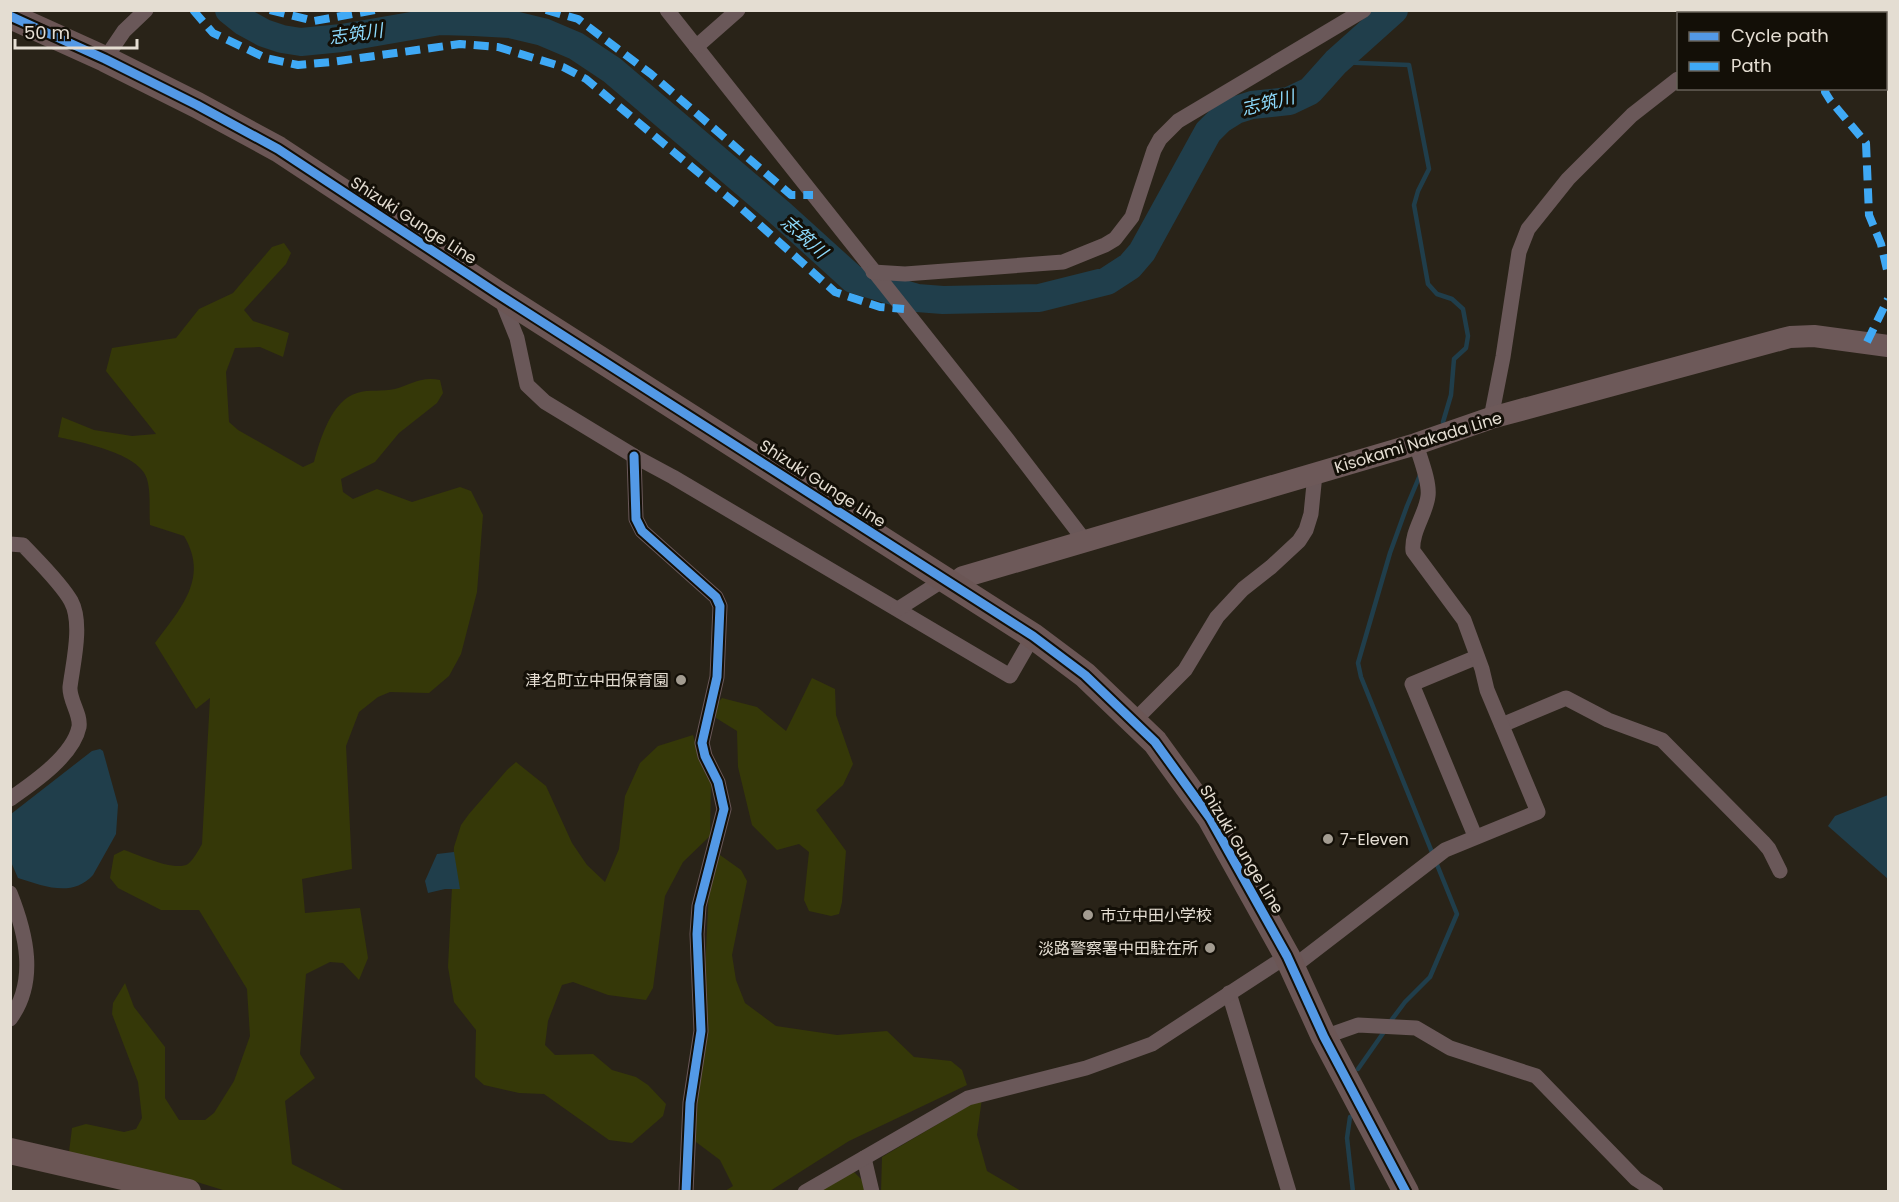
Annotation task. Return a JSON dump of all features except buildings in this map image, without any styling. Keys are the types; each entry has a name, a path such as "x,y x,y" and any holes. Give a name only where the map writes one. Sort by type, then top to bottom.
{"main road":[{"name":"Shizuki Gunge Line","path":"10,16 105,59 279,149 498,294 1033,636 1085,675 1155,742 1210,818 1290,961 1324,1037 1406,1191"},
{"name":"Kisokami Nakada Line","path":"949,582 1416,444 1491,418 1790,337 1814,336 1888,346"},
{"path":"10,1151 180,1190"}],"street":[{"path":"105,59 124,31 146,10"},
{"path":"667,10 1007,439 1085,542"},
{"path":"696,47 738,10"},
{"path":"875,273 1063,262 1115,239 1132,217 1154,150 1160,139 1178,121 1364,10"},
{"path":"1491,418 1519,252 1528,229 1568,180 1632,115 1677,80"},
{"path":"498,294 517,338 527,385 545,402 1010,676 1033,636"},
{"path":"805,1191 968,1098 1086,1068 1152,1044 1228,993 1290,961 1445,850 1538,812 1487,690 1482,669 1464,620 1413,551 1413,540 1428,496 1416,444"},
{"path":"634,456 636,519 642,531 716,597 720,606 717,677 702,743 705,756 718,782 724,809 699,906 697,934 701,1031 690,1103 686,1191"},
{"path":"1134,721 1185,670 1217,617 1243,589 1299,541 1306,530 1311,514 1315,474"},
{"path":"10,544 23,545 71,600 75,613 76,646 69,691 79,725 71,745 57,761 10,799"},
{"path":"898,609 949,582"},
{"path":"1475,836 1412,684 1476,657"},
{"path":"1502,725 1566,698 1608,720 1662,740 1763,842 1780,871"},
{"path":"10,893 22,926 26,960 25,987 21,1005 10,1019"},
{"path":"1228,993 1289,1191"},
{"path":"1324,1037 1358,1025 1416,1028 1450,1048 1536,1076 1636,1179 1656,1191"},
{"path":"864,1158 872,1191"}],"green space":[{"path":"284,243 291,253 286,264 244,310 253,321 289,333 283,357 260,347 235,348 226,372 229,422 238,430 303,467 314,462 328,422 348,397 362,392 395,389 422,380 440,380 443,393 437,403 399,433 375,462 341,479 343,492 353,499 377,489 412,502 460,487 471,491 483,515 477,592 461,654 449,676 429,693 390,692 378,697 359,712 346,746 352,869 302,879 305,913 360,908 368,958 359,980 343,963 330,962 306,974 300,1054 315,1078 285,1101 292,1164 345,1191 226,1191 69,1152 72,1128 86,1124 124,1132 136,1129 142,1118 138,1082 112,1014 113,1003 125,983 134,1007 165,1047 165,1098 179,1120 205,1120 214,1113 234,1081 250,1036 247,989 199,910 161,910 118,888 110,878 114,855 124,850 175,866 188,864 196,855 202,844 210,698 196,709 155,643 182,606 193,580 194,566 184,536 150,525 148,484 142,470 133,462 108,450 58,437 62,417 94,430 132,436 156,434 106,371 112,348 176,338 199,309 233,293 272,247"},
{"path":"812,678 835,689 836,715 853,764 843,785 816,810 846,851 842,902 839,914 831,916 809,911 804,900 809,852 799,844 777,850 752,825 738,767 737,731 716,718 714,707 722,698 757,707 786,731"},
{"path":"693,735 700,759 711,783 710,836 683,862 665,896 653,988 646,1000 608,995 573,982 562,985 548,1021 545,1045 555,1055 593,1054 612,1070 636,1077 648,1085 666,1104 663,1116 632,1143 609,1140 544,1094 519,1093 484,1085 475,1077 476,1030 454,1002 448,967 454,847 461,825 469,814 516,762 546,786 572,843 587,865 605,882 619,849 625,796 640,763 658,746"},
{"path":"720,855 741,870 747,881 732,955 736,980 745,1003 776,1026 837,1035 887,1031 914,1057 951,1061 962,1070 967,1085 849,1141 770,1191 725,1191 733,1186 720,1160 692,1139 703,1013 709,888"},
{"path":"982,1098 977,1135 987,1171 1021,1191 881,1192 882,1157"},
{"path":"853,1171 862,1180 866,1192 818,1192"}],"water":[{"path":"100,749 103,751 118,805 116,834 93,875 85,882 67,888 48,887 18,878 11,862 11,814 92,751"},
{"path":"1888,795 1888,879 1828,826 1835,816"},
{"path":"454,852 460,889 445,889 428,893 425,881 437,854"}],"waterway":[{"name":"志筑川","path":"229,10 264,33 301,42 342,38 440,21 510,24 543,32 576,46 612,70 780,213 853,279 917,298 943,300 1039,298 1107,281 1130,266 1142,252 1208,132 1220,120 1236,110 1252,105 1289,101 1310,91 1336,62 1394,10"},
{"path":"1336,62 1409,65 1429,169 1414,205 1428,284 1437,294 1452,299 1463,309 1468,336 1466,348 1454,359 1451,395 1443,422"},
{"path":"1390,1022 1405,1002 1430,977 1457,914 1361,677 1358,663 1390,553 1420,475"},
{"path":"1358,1069 1386,1029"},
{"path":"1350,1117 1347,1138 1353,1192"}],"marked path":[{"path":"193,10 213,33 266,58 298,65 460,44 498,47 563,67 586,79 741,208 835,292 880,307 904,309"},
{"path":"270,10 314,21 375,10"},
{"path":"546,10 578,19 651,74 791,195 813,195"},
{"path":"1826,90 1830,100 1866,143 1869,215 1881,244 1888,274"},
{"path":"1867,342 1888,299"}],"cycle path":[{"path":"10,16 105,59 278,149 498,294 1033,636 1085,675 1155,742 1210,818 1287,956 1324,1037 1406,1192"},
{"path":"634,456 636,519 642,531 716,597 720,606 717,677 702,743 705,756 718,782 724,809 699,906 697,934 701,1031 690,1103 686,1192"}],"place":[{"name":"津名町立中田保育園","path":"681,680"},
{"name":"7-Eleven","path":"1328,839"},
{"name":"市立中田小学校","path":"1088,915"},
{"name":"淡路警察署中田駐在所","path":"1210,948"}]}
